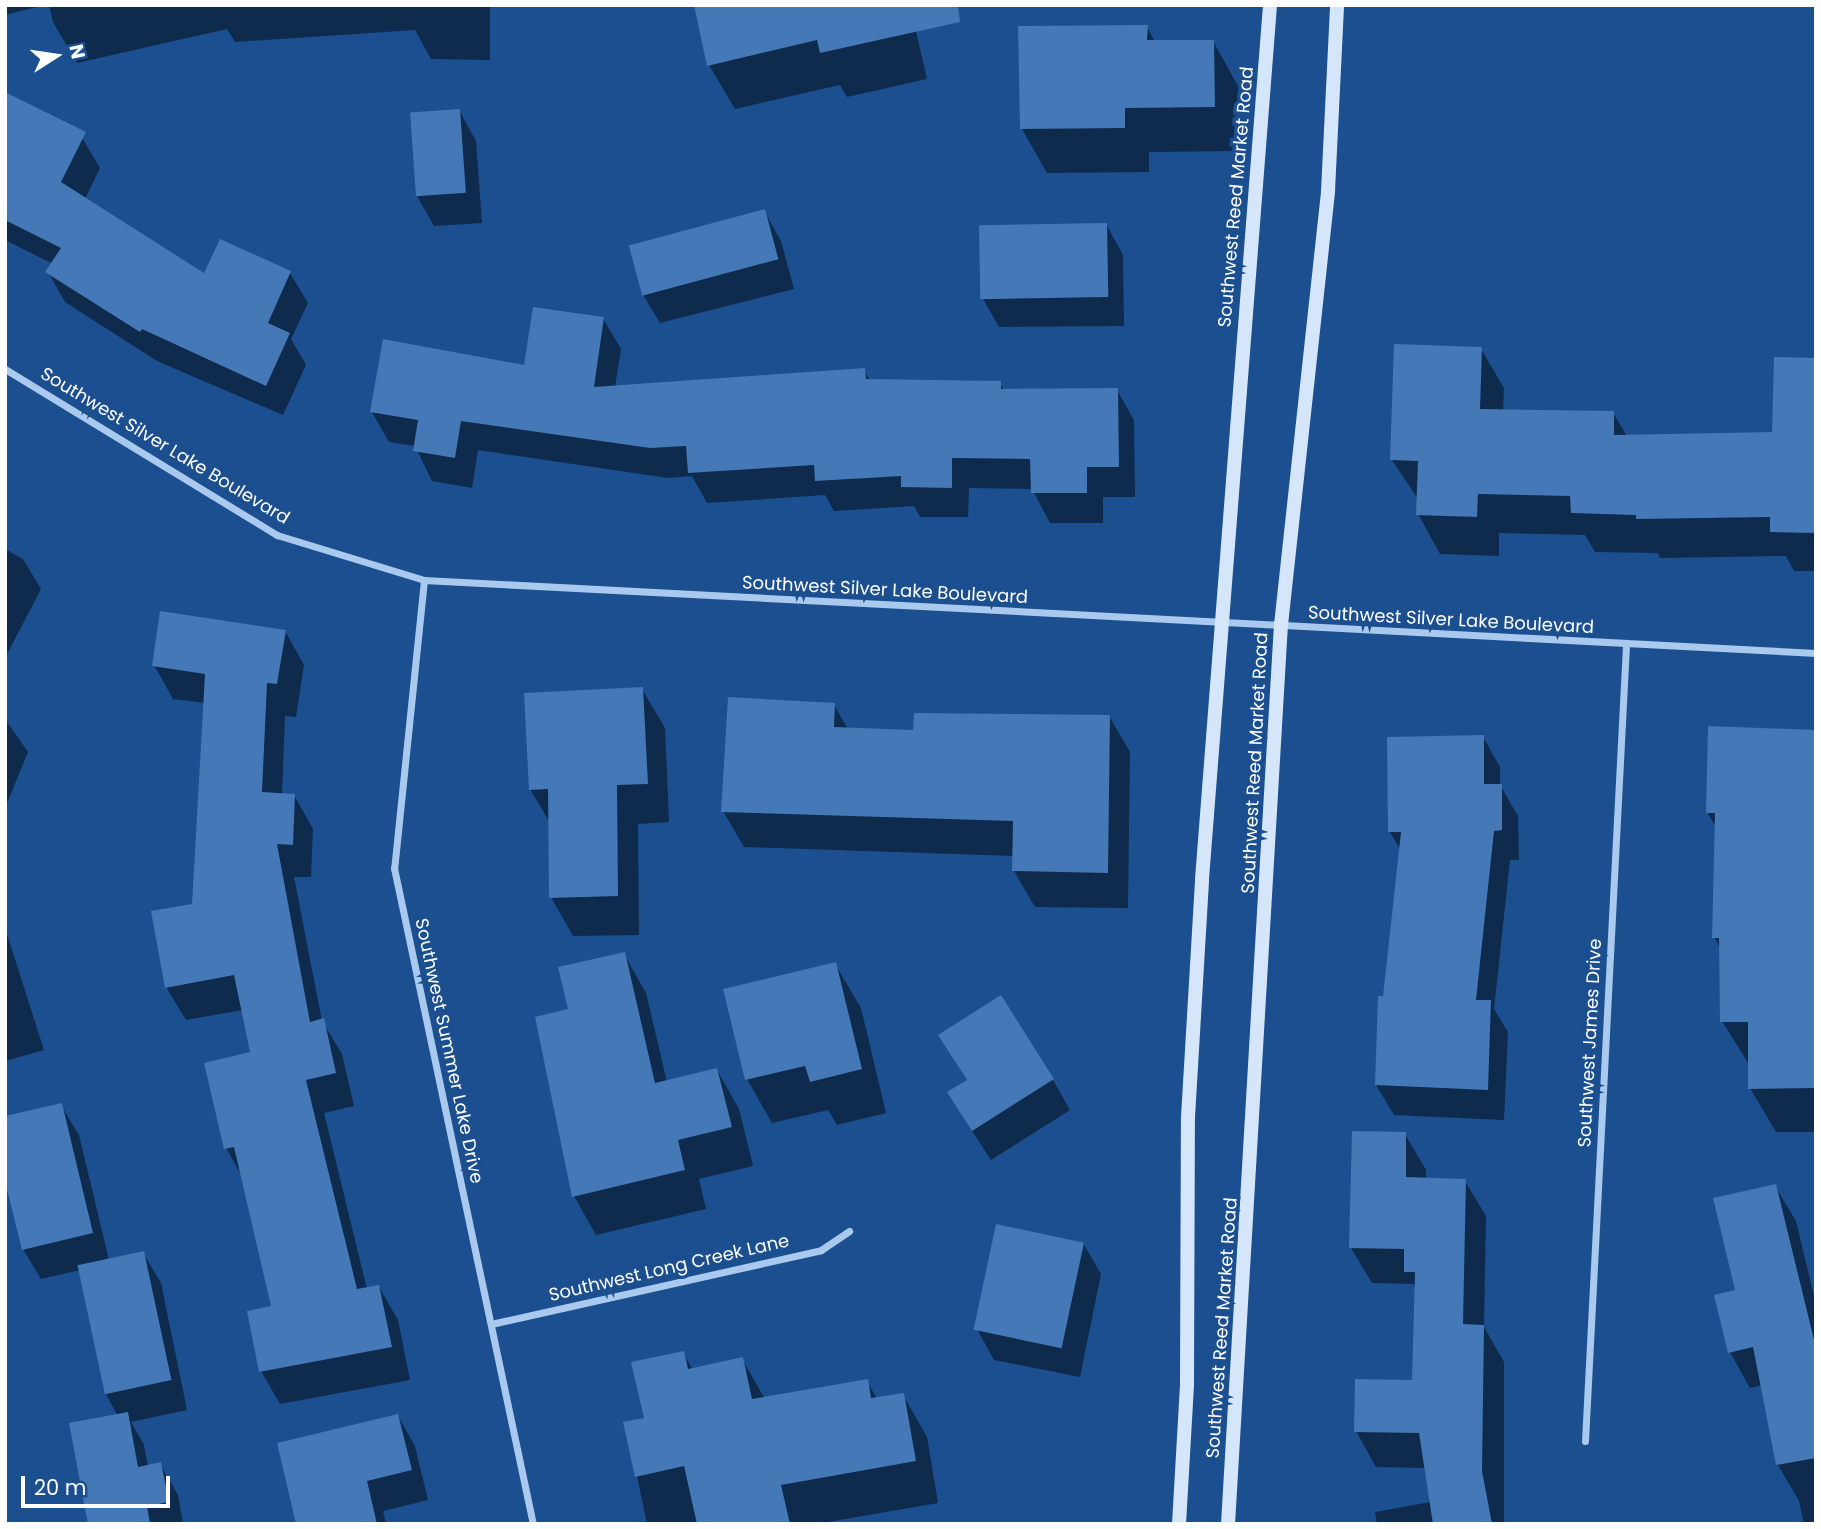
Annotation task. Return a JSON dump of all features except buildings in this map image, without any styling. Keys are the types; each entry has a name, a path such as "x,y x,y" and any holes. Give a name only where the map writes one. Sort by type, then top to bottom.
{"main road":[{"name":"Southwest Reed Market Road","path":"1179,1524 1187,1384 1188,1117 1219,625 1270,5"},
{"name":"Southwest Reed Market Road","path":"1228,1524 1281,625 1328,191 1337,5"}],"street":[{"name":"Southwest Silver Lake Boulevard","path":"5,369 277,535 424,580 1219,625 1281,625 1626,646 1816,653"},
{"name":"Southwest Summer Lake Drive","path":"424,580 394,867 533,1524"},
{"name":"Southwest James Drive","path":"1585,1441 1626,646"},
{"name":"Southwest Long Creek Lane","path":"491,1324 821,1250 849,1231"}]}
